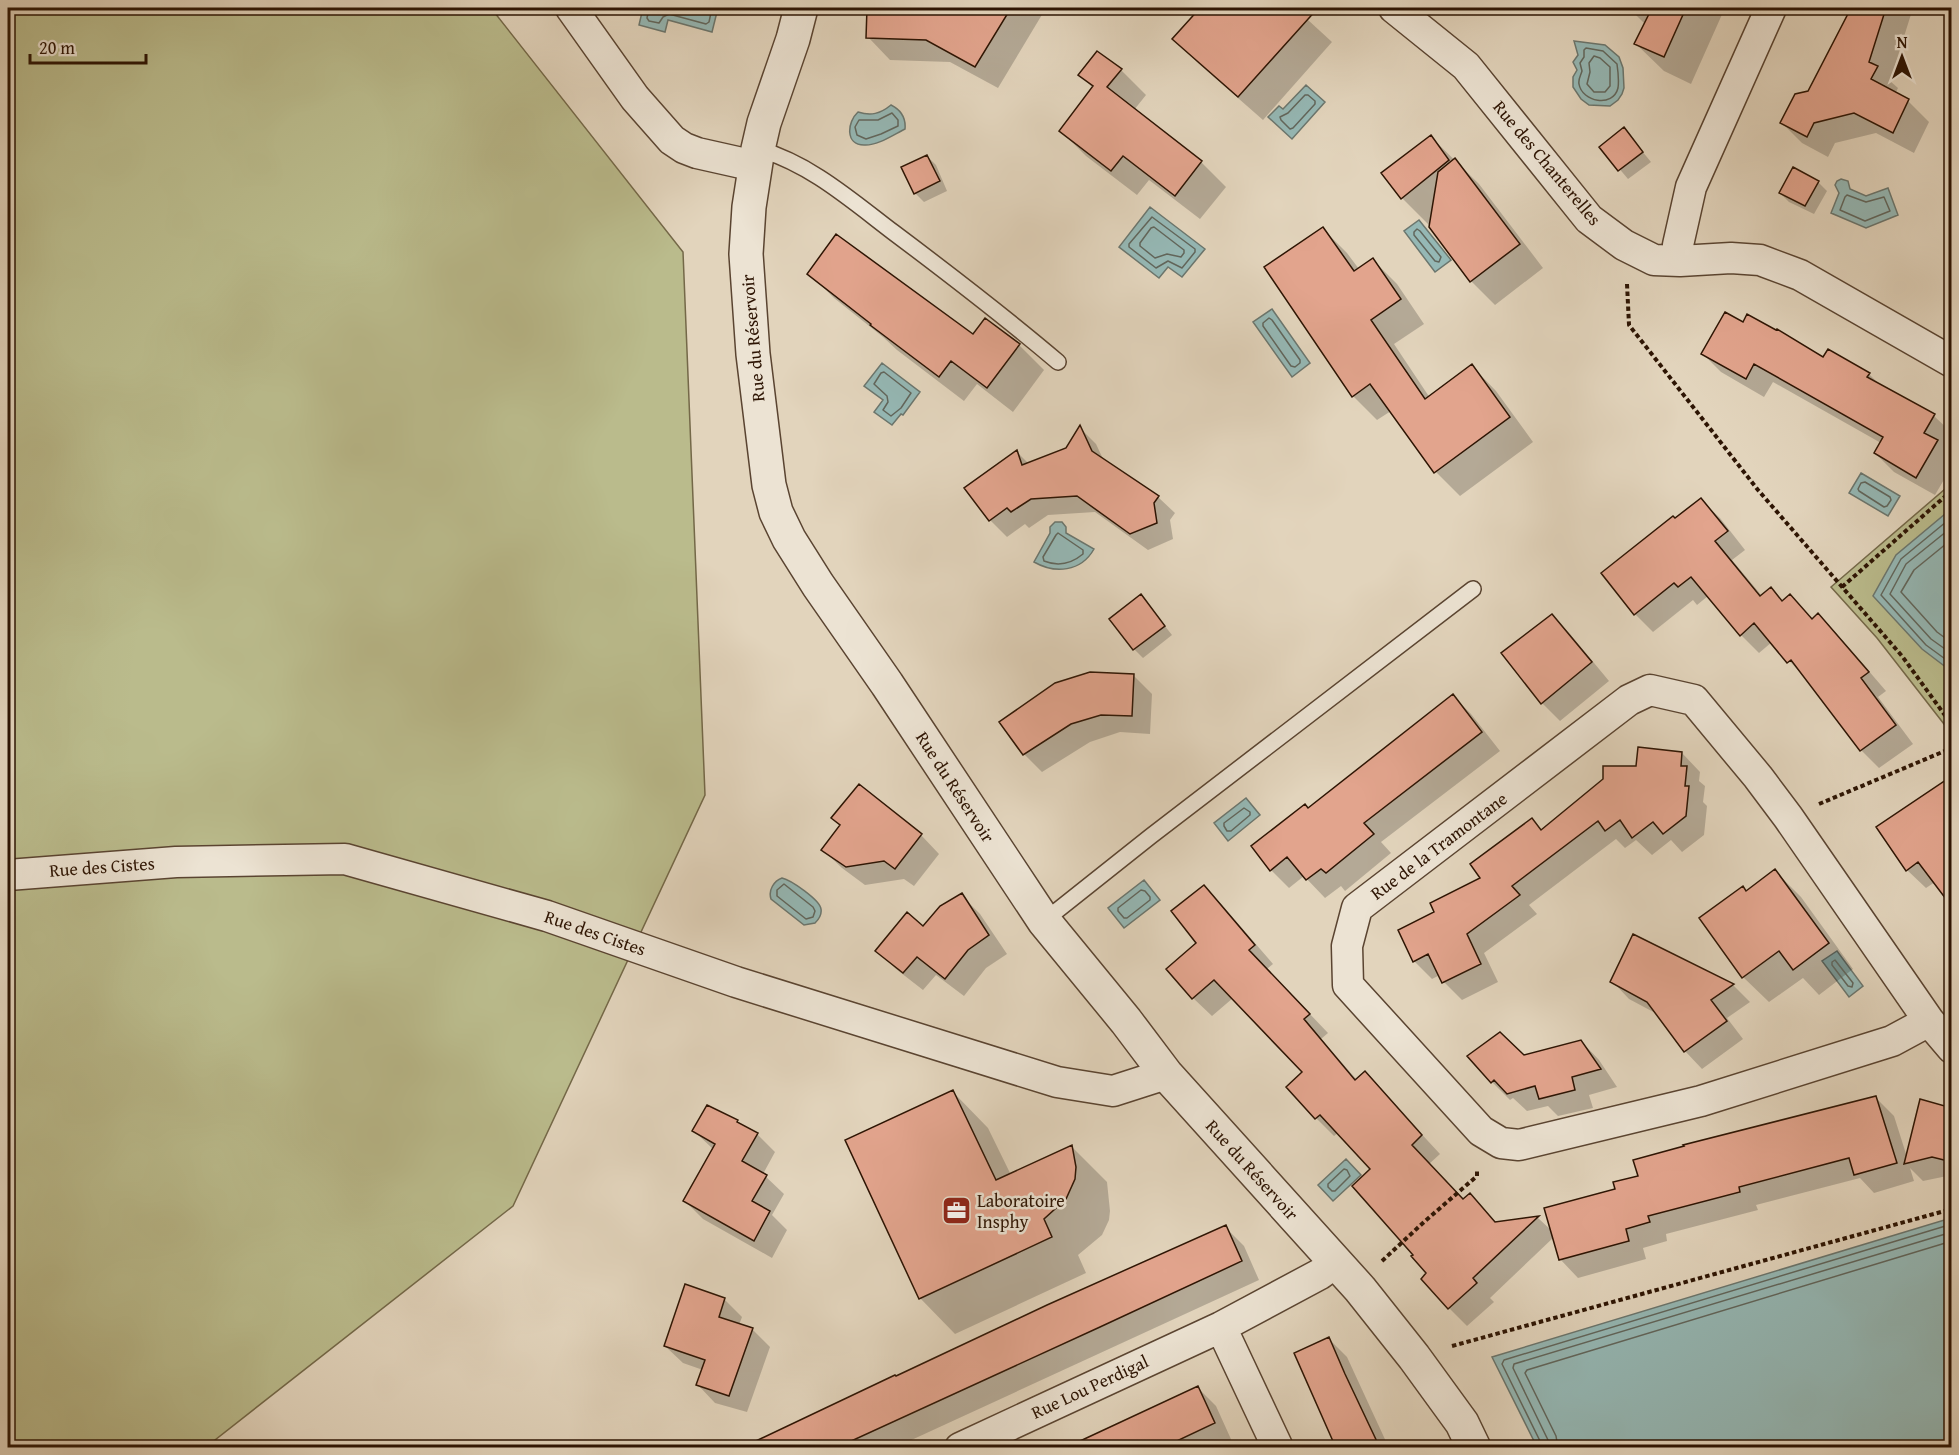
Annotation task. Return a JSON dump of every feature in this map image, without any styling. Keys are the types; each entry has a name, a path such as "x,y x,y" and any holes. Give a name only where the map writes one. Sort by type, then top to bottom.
{"street":[{"path":"571,8 635,98 672,140 697,153 733,162 756,157"},
{"name":"Rue du Réservoir","path":"801,8 793,39 764,123 748,207 746,254 753,354 768,485 776,512 789,539 818,585 887,684 1044,921 1166,1074 1360,1289 1462,1423 1473,1448"},
{"name":"Rue des Chanterelles","path":"1394,8 1466,66 1589,219 1624,245 1654,260 1731,258 1760,260 1800,275 1952,362"},
{"path":"1680,261 1678,245 1691,187 1771,8"},
{"name":"Rue de la Tramontane","path":"1929,1021 1892,1041 1701,1101 1519,1145 1501,1143 1480,1131 1347,985 1347,946 1357,908 1629,700 1650,690 1694,700 1788,817 1929,1021 1952,1048"},
{"name":"Rue des Cistes","path":"8,874 176,862 345,859 547,916 736,982 1057,1082 1113,1091 1166,1074"},
{"name":"Rue Lou Perdigal","path":"960,1448 1221,1327 1320,1274 1335,1263"},
{"path":"1221,1327 1278,1448"}],"lane":[{"path":"756,157 777,154 823,179 1002,314 1058,362"},
{"path":"1044,921 1473,589"}],"path":[{"path":"1624,245 1629,325 1758,490 1902,656 1952,724"},
{"path":"1842,587 1952,488"},
{"path":"1788,817 1952,748"},
{"path":"1360,1289 1378,1272 1378,1265 1477,1176 1480,1131"},
{"path":"1414,1357 1952,1209"}],"green space":[{"path":"8,8 491,8 683,252 705,795 513,1206 206,1447 8,1447"},
{"path":"1951,476 1951,733 1877,638 1831,587 1945,489"}],"water":[{"path":"643,8 718,8 712,32 668,20 665,32 639,25"},
{"path":"1574,41 1605,45 1619,57 1623,68 1624,88 1618,100 1610,106 1589,105 1581,99 1573,87 1573,77 1577,70 1573,62 1578,55"},
{"path":"1306,85 1325,102 1292,139 1268,117 1279,106 1283,109"},
{"path":"891,105 902,115 905,129 874,144 864,145 854,141 850,127 858,112 875,113"},
{"path":"1841,179 1848,181 1850,189 1866,196 1888,188 1898,215 1866,228 1831,213 1839,193 1835,185"},
{"path":"1150,207 1205,249 1182,277 1168,267 1159,278 1119,247"},
{"path":"1419,220 1451,260 1435,272 1404,231"},
{"path":"1272,309 1310,363 1292,377 1253,322"},
{"path":"882,363 920,392 903,415 901,414 892,425 874,412 883,400 864,386"},
{"path":"1861,473 1900,496 1888,516 1849,493"},
{"path":"1951,509 1951,671 1922,649 1873,596 1896,555"},
{"path":"1055,522 1062,522 1066,527 1066,533 1094,549 1089,557 1067,569 1050,568 1034,562 1050,533 1050,527"},
{"path":"1246,798 1260,815 1228,841 1214,823"},
{"path":"782,878 792,882 819,905 821,915 815,923 804,925 771,899 772,886"},
{"path":"1144,880 1160,900 1124,928 1108,908"},
{"path":"1837,951 1863,986 1849,997 1822,961"},
{"path":"1346,1159 1361,1175 1333,1201 1318,1185"},
{"path":"1951,1218 1951,1447 1537,1447 1492,1357"}],"building":[{"path":"867,8 1011,8 975,67 926,40 866,38"},
{"path":"1200,8 1318,8 1238,97 1172,39"},
{"path":"1652,8 1686,8 1664,57 1634,44"},
{"path":"1851,8 1886,8 1869,62 1878,66 1871,79 1909,99 1893,133 1854,113 1814,123 1807,137 1780,123 1795,94 1808,91"},
{"path":"1097,51 1122,69 1107,87 1202,161 1175,196 1123,156 1111,171 1059,131 1093,86 1078,75"},
{"path":"1624,127 1643,152 1618,171 1599,147"},
{"path":"1431,135 1449,160 1401,199 1381,173"},
{"path":"927,155 940,181 914,194 901,167"},
{"path":"1455,158 1520,244 1470,282 1429,227 1438,172"},
{"path":"1793,167 1819,181 1805,206 1779,193"},
{"path":"1323,227 1354,271 1373,258 1401,299 1371,320 1425,399 1472,364 1510,417 1434,473 1370,384 1352,397 1264,267"},
{"path":"836,234 973,334 985,318 1020,344 987,388 951,361 939,377 807,274"},
{"path":"1725,312 1743,322 1747,314 1823,357 1828,349 1870,373 1867,377 1935,414 1924,433 1938,440 1916,478 1874,453 1883,437 1754,364 1746,379 1701,354"},
{"path":"1080,425 1092,451 1159,496 1154,503 1157,523 1130,534 1077,496 1031,499 1011,512 1007,508 989,521 964,488 1017,450 1022,465 1066,448"},
{"path":"1701,498 1728,531 1715,541 1760,596 1771,587 1782,601 1790,594 1812,619 1818,613 1869,672 1861,678 1896,725 1860,751 1791,660 1787,663 1754,623 1740,636 1691,577 1678,587 1674,583 1634,615 1601,573 1673,516 1675,518"},
{"path":"1141,594 1165,626 1133,650 1109,619"},
{"path":"1552,614 1592,662 1541,704 1501,653"},
{"path":"1090,672 1134,674 1132,716 1101,715 1071,724 1023,755 999,722 1055,683"},
{"path":"1453,694 1482,732 1364,823 1374,834 1326,873 1321,869 1306,880 1287,857 1270,871 1251,846 1305,804 1308,808"},
{"path":"1638,747 1682,752 1681,766 1687,766 1685,786 1689,786 1686,816 1663,834 1653,822 1632,838 1620,820 1605,831 1598,821 1512,886 1520,895 1467,934 1481,964 1442,983 1428,954 1413,962 1398,930 1434,912 1430,903 1480,878 1470,864 1532,818 1541,830 1603,779 1603,766 1636,766"},
{"path":"1952,776 1952,907 1918,862 1906,871 1876,827"},
{"path":"859,784 922,834 895,869 884,861 846,867 821,850 840,825 831,818"},
{"path":"1775,869 1829,943 1793,970 1779,951 1742,978 1699,918 1743,886 1746,891"},
{"path":"1204,885 1255,945 1249,950 1310,1014 1304,1019 1355,1080 1365,1071 1422,1135 1412,1145 1463,1199 1470,1193 1495,1222 1539,1216 1473,1278 1477,1283 1448,1309 1421,1279 1426,1273 1411,1256 1413,1255 1352,1186 1370,1169 1320,1115 1315,1119 1286,1087 1302,1072 1214,980 1192,999 1166,969 1196,943 1171,911"},
{"path":"962,893 989,935 968,950 945,979 917,957 903,973 875,951 907,912 923,926 940,906"},
{"path":"1633,934 1734,984 1711,1000 1727,1021 1684,1052 1647,1002 1610,982"},
{"path":"1500,1032 1524,1055 1581,1040 1601,1069 1572,1077 1575,1090 1539,1099 1535,1086 1507,1094 1494,1080 1491,1083 1467,1056"},
{"path":"953,1090 996,1180 1072,1145 1076,1167 1075,1179 1066,1199 1044,1219 1052,1237 919,1299 845,1140"},
{"path":"1876,1096 1897,1163 1854,1175 1849,1158 1739,1187 1740,1192 1648,1216 1650,1222 1626,1229 1629,1241 1559,1260 1544,1208 1615,1189 1613,1182 1638,1176 1633,1160"},
{"path":"1920,1099 1952,1108 1952,1162 1932,1157 1904,1164"},
{"path":"707,1105 758,1133 742,1161 767,1175 752,1201 770,1211 754,1241 683,1201 715,1144 692,1131"},
{"path":"1226,1225 1242,1261 1100,1327 836,1448 741,1448 1047,1305"},
{"path":"685,1284 725,1298 719,1317 753,1328 729,1396 696,1385 705,1360 664,1346"},
{"path":"1329,1337 1380,1448 1336,1448 1294,1353"},
{"path":"1198,1386 1215,1423 1162,1448 1065,1448"}],"place":[{"name":"Laboratoire Insphy","path":"956,1211"}]}
